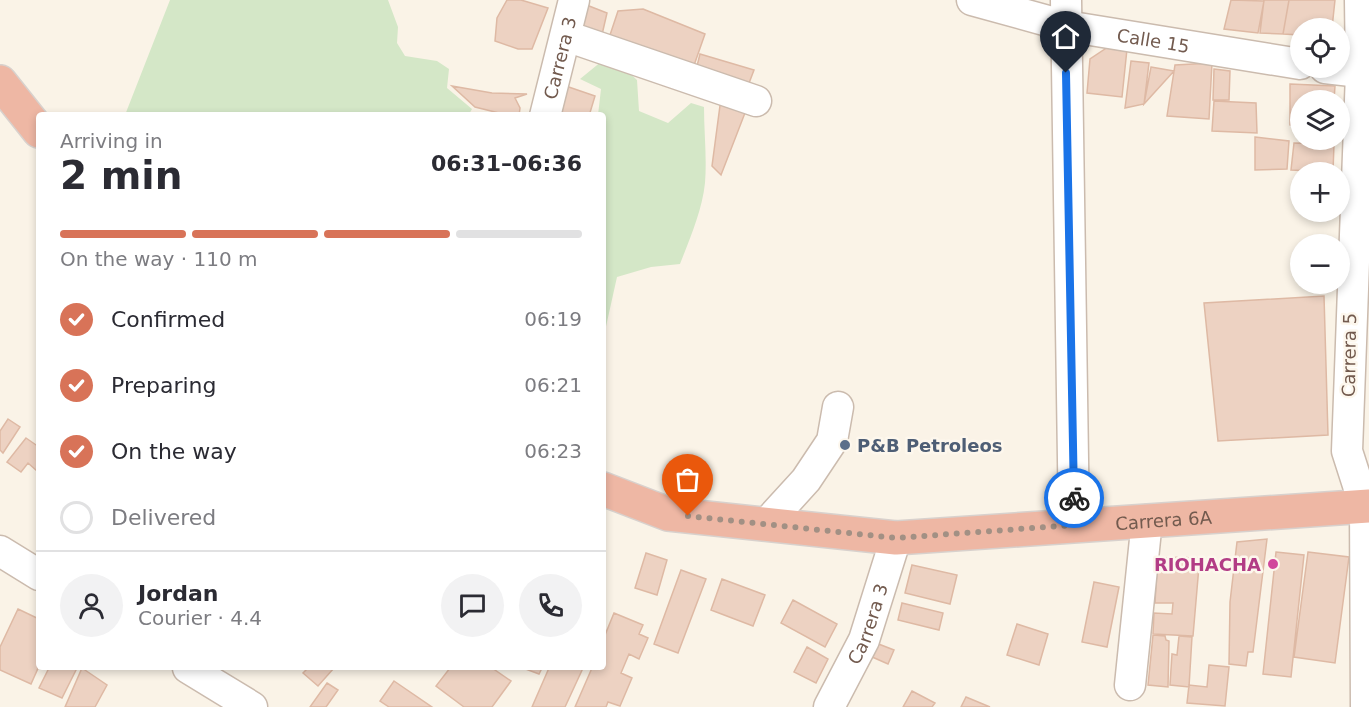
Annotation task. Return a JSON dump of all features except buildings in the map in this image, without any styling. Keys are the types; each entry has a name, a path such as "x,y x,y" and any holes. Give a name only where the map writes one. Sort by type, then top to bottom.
{"highway":[{"path":"0,82 36,127"},
{"name":"Carrera 6A","path":"606,490 668,514 896,538 1367,507"}],"street":[{"name":"Carrera 3","path":"546,112 574,0"},
{"name":"Calle 15","path":"972,0 1066,13 1290,62"},
{"name":"Carrera 5","path":"1360,0 1365,73 1347,451 1367,507 1366,707"},
{"path":"1066,13 1074,525"},
{"path":"566,36 756,101"},
{"path":"1350,71 1365,73"},
{"path":"766,524 806,480 832,441 838,407"},
{"path":"1130,684 1147,520"},
{"name":"Carrera 3","path":"830,707 864,640 896,538"},
{"path":"0,551 36,573"},
{"path":"191,670 252,707"}],"green space":[{"path":"170,0 388,0 398,27 397,43 405,56 437,61 449,69 447,88 472,109 470,112 126,112"},
{"path":"602,61 622,66 637,80 639,111 668,123 691,103 704,107 705,183 695,224 680,264 651,267 617,277 606,326 606,112 598,112 601,89 580,79"}],"way so far":[{"path":"688,516 896,538 1074,525 1074,498"}],"place":[{"name":"P&B Petroleos","path":"845,445"},
{"name":"RIOHACHA","path":"1273,564"}],"route":[{"path":"1066,73 1074,498"}]}
